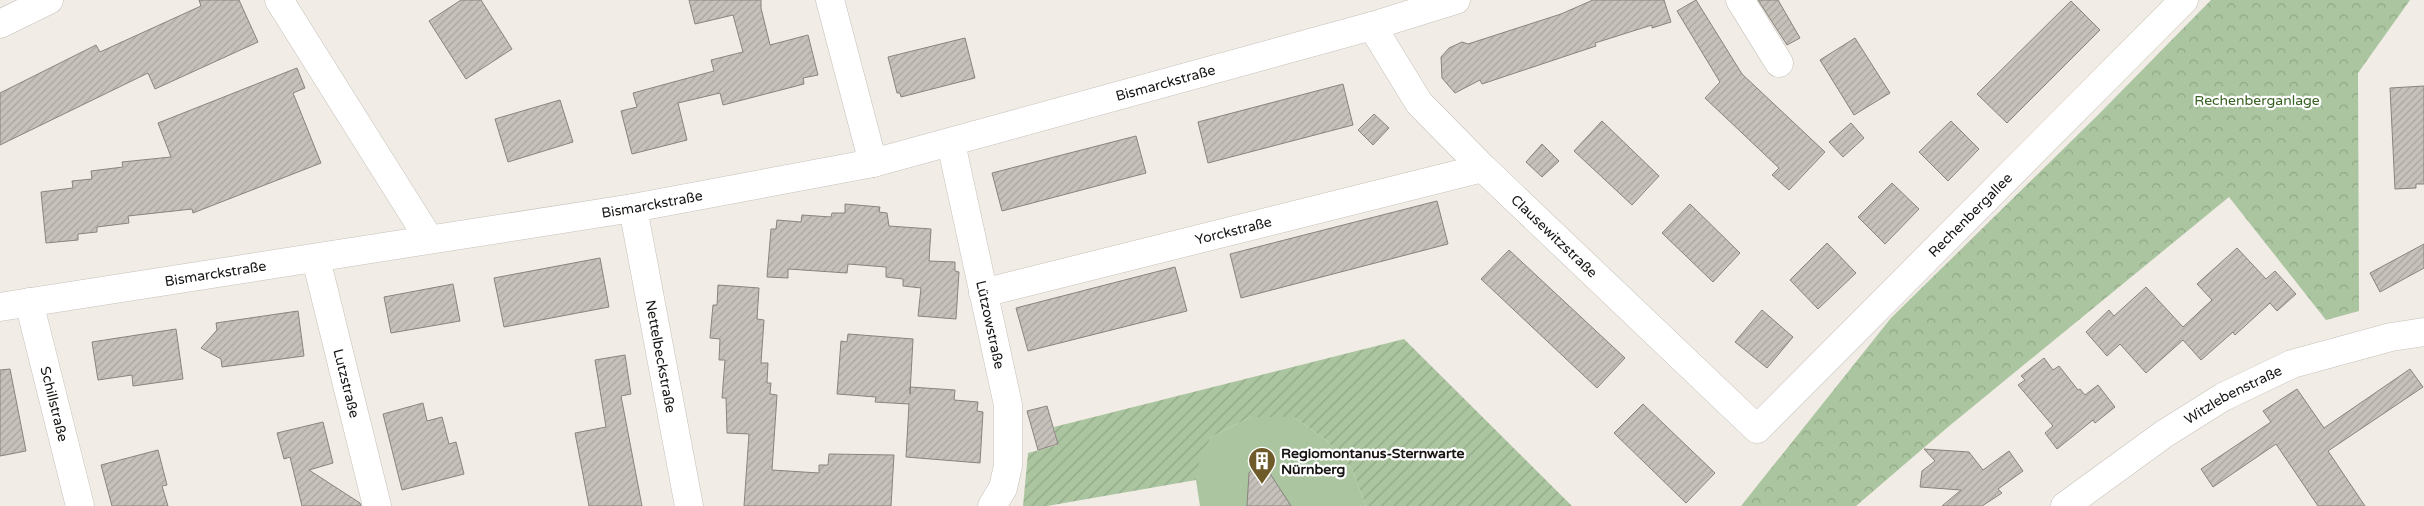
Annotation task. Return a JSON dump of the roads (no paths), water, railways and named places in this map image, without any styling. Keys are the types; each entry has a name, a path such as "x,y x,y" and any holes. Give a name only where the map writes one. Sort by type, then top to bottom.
{"street":[{"path":"0,24 49,0"},
{"path":"279,0 429,239"},
{"path":"830,0 873,163"},
{"name":"Bismarckstraße","path":"0,307 633,208 873,163 1372,26 1456,0"},
{"path":"1740,0 1779,63"},
{"name":"Rechenbergallee","path":"1757,429 2184,0"},
{"name":"Clausewitzstraße","path":"1372,26 1419,103 1483,168 1757,429"},
{"name":"Lützowstraße","path":"951,143 1008,405 1008,466 1003,488 992,506"},
{"name":"Yorckstraße","path":"983,293 1483,168"},
{"name":"Nettelbeckstraße","path":"633,208 690,506"},
{"name":"Lutzstraße","path":"316,259 377,506"},
{"name":"Schillstraße","path":"29,302 80,506"},
{"name":"Witzlebenstraße","path":"2065,506 2164,434 2223,397 2292,364 2391,337 2424,332"}],"place":[{"name":"Regiomontanus-Sternwarte Nürnberg","path":"1262,485"}],"park label":[{"name":"Rechenberganlage","path":"2257,100"}]}
